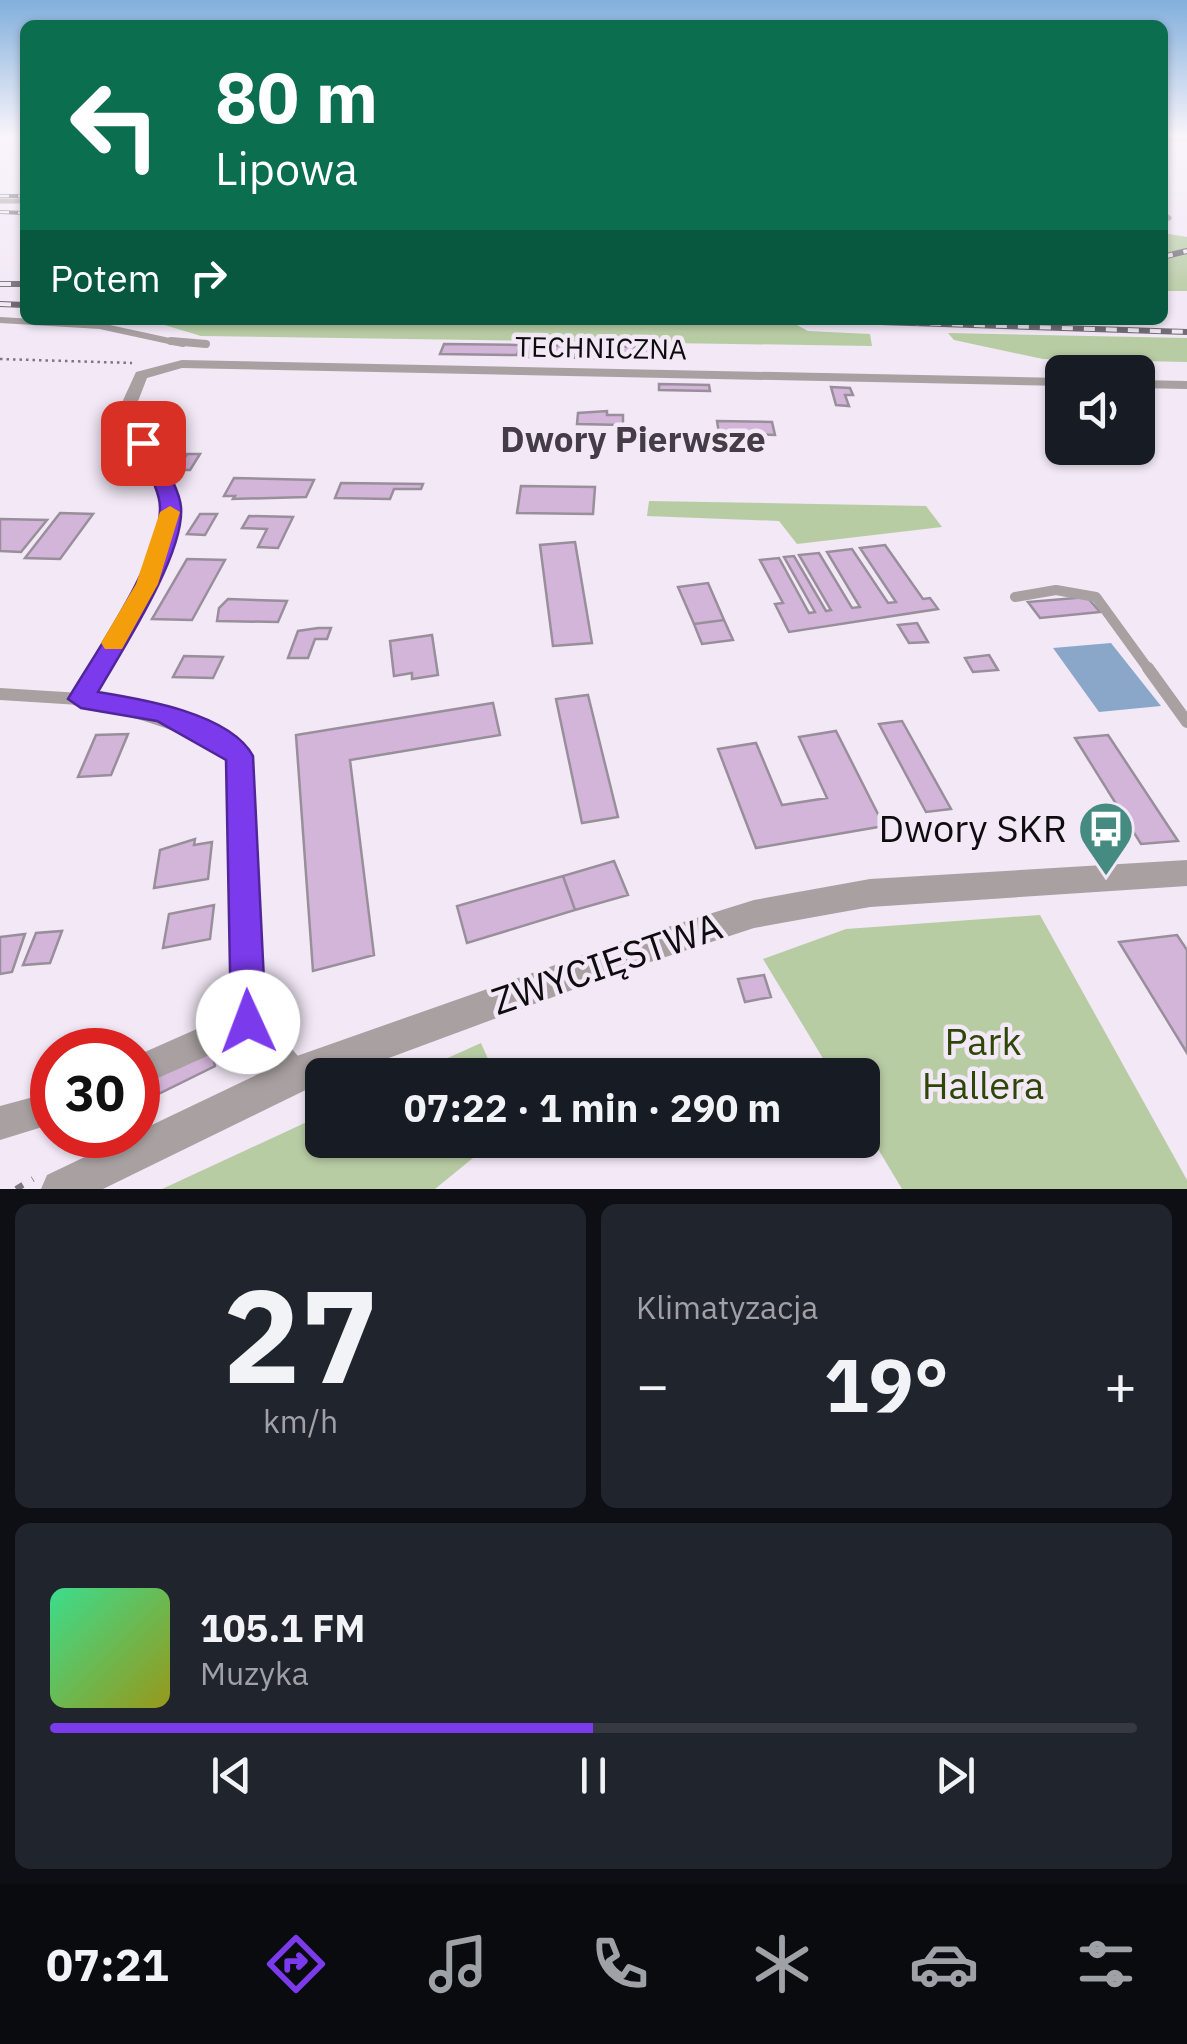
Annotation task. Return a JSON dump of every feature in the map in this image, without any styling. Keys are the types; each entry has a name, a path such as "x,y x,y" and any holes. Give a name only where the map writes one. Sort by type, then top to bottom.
{"street":[{"name":"TECHNICZNA","path":"81,699 147,584 169,524 171,504 127,409 141,376 182,364 1045,382"},
{"path":"1155,384 1187,385"},
{"path":"81,699 162,712 210,735 239,756 248,1022 294,1075"},
{"name":"ZWYCIĘSTWA","path":"61,1189 294,1075 628,954 817,899 1187,873"},
{"path":"160,1061 248,1022"},
{"path":"0,1122 30,1114"}],"lane":[{"path":"83,325 185,344 206,344"},
{"path":"1015,597 1028,592 1085,592 1096,597 1187,722"},
{"path":"0,694 81,699"}],"path":[{"path":"0,359 182,364"}],"green space":[{"path":"1168,234 1187,237 1187,291 1168,291"},
{"path":"165,325 797,325 808,331 870,334 872,346 201,336"},
{"path":"948,333 1187,338 1187,362 1155,361 1155,355 1045,355 1043,359 954,340"},
{"path":"649,501 926,506 942,527 797,544 779,521 647,516"},
{"name":"Park Hallera","path":"1040,915 1187,1180 1187,1189 902,1189 880,1152 880,1058 823,1058 763,959 846,929"},
{"path":"481,1043 488,1058 448,1058"},
{"path":"305,1123 305,1158 473,1158 435,1189 162,1189"}],"water":[{"path":"1111,643 1161,706 1099,712 1053,648"}],"building":[{"path":"444,344 520,345 517,355 440,354"},
{"path":"531,345 651,347 651,359 528,357"},
{"path":"659,384 709,385 710,391 659,390"},
{"path":"831,387 850,388 853,395 845,395 849,406 836,405"},
{"path":"607,411 607,415 623,415 623,425 577,424 578,413"},
{"path":"717,421 772,422 775,435 719,433"},
{"path":"187,454 200,454 190,470 177,470"},
{"path":"234,478 314,480 306,497 233,499 235,496 224,496"},
{"path":"341,483 423,484 421,489 394,489 390,499 335,498"},
{"path":"521,486 595,487 593,514 517,513"},
{"path":"60,513 93,514 60,559 25,558"},
{"path":"200,514 217,514 205,535 187,534"},
{"path":"249,516 293,517 278,548 258,547 267,529 242,528"},
{"path":"0,519 47,520 21,552 0,551"},
{"path":"575,542 592,643 553,646 540,545"},
{"path":"885,545 923,599 930,598 938,609 789,632 775,604 783,603 760,560 779,558 809,613 815,612 784,557 794,556 826,611 831,610 799,555 819,553 852,608 860,607 827,552 852,549 888,603 896,602 860,548"},
{"path":"187,559 225,560 192,620 152,619"},
{"path":"708,583 724,620 694,624 678,587"},
{"path":"1087,597 1100,612 1040,618 1028,602"},
{"path":"228,599 287,601 278,622 217,621 219,608"},
{"path":"724,620 733,640 702,644 694,624"},
{"path":"917,623 928,642 909,643 898,625"},
{"path":"331,628 327,639 315,639 308,658 288,658 298,631"},
{"path":"432,635 438,675 412,679 412,673 394,676 390,641"},
{"path":"989,655 998,670 973,672 965,658"},
{"path":"184,656 223,657 213,678 173,677"},
{"path":"588,695 618,817 582,823 556,699"},
{"path":"493,703 500,735 350,760 374,955 313,971 296,735"},
{"path":"902,721 951,809 926,812 879,724"},
{"path":"836,731 884,826 756,848 718,749 756,743 782,805 827,798 799,737"},
{"path":"128,734 111,775 78,777 96,735"},
{"path":"1108,735 1178,841 1141,844 1075,738"},
{"path":"195,839 194,845 212,842 208,879 154,888 160,850"},
{"path":"614,861 628,895 575,910 563,876"},
{"path":"563,876 575,910 467,943 457,906"},
{"path":"214,905 210,939 163,948 169,914"},
{"path":"62,931 50,963 23,965 36,933"},
{"path":"25,934 12,972 0,974 0,937"},
{"path":"1177,935 1187,950 1187,1053 1119,942"},
{"path":"764,975 771,997 745,1002 738,979"},
{"path":"209,1041 215,1066 160,1093 160,1064"}],"railway":[{"path":"0,196 20,196"},
{"path":"0,212 20,213"},
{"path":"1168,256 1187,251"},
{"path":"0,284 20,284"},
{"path":"0,304 20,305"},
{"path":"973,325 1187,332"}],"slow traffic":[{"path":"113,643 147,584 170,512"}],"place":[{"name":"Dwory SKR","path":"1106,878"}],"district":[{"name":"Dwory Pierwsze","path":"633,440"}],"route":[{"path":"143,443 171,504 169,524 147,584 81,699 162,712 210,735 239,756 248,1022"}]}
